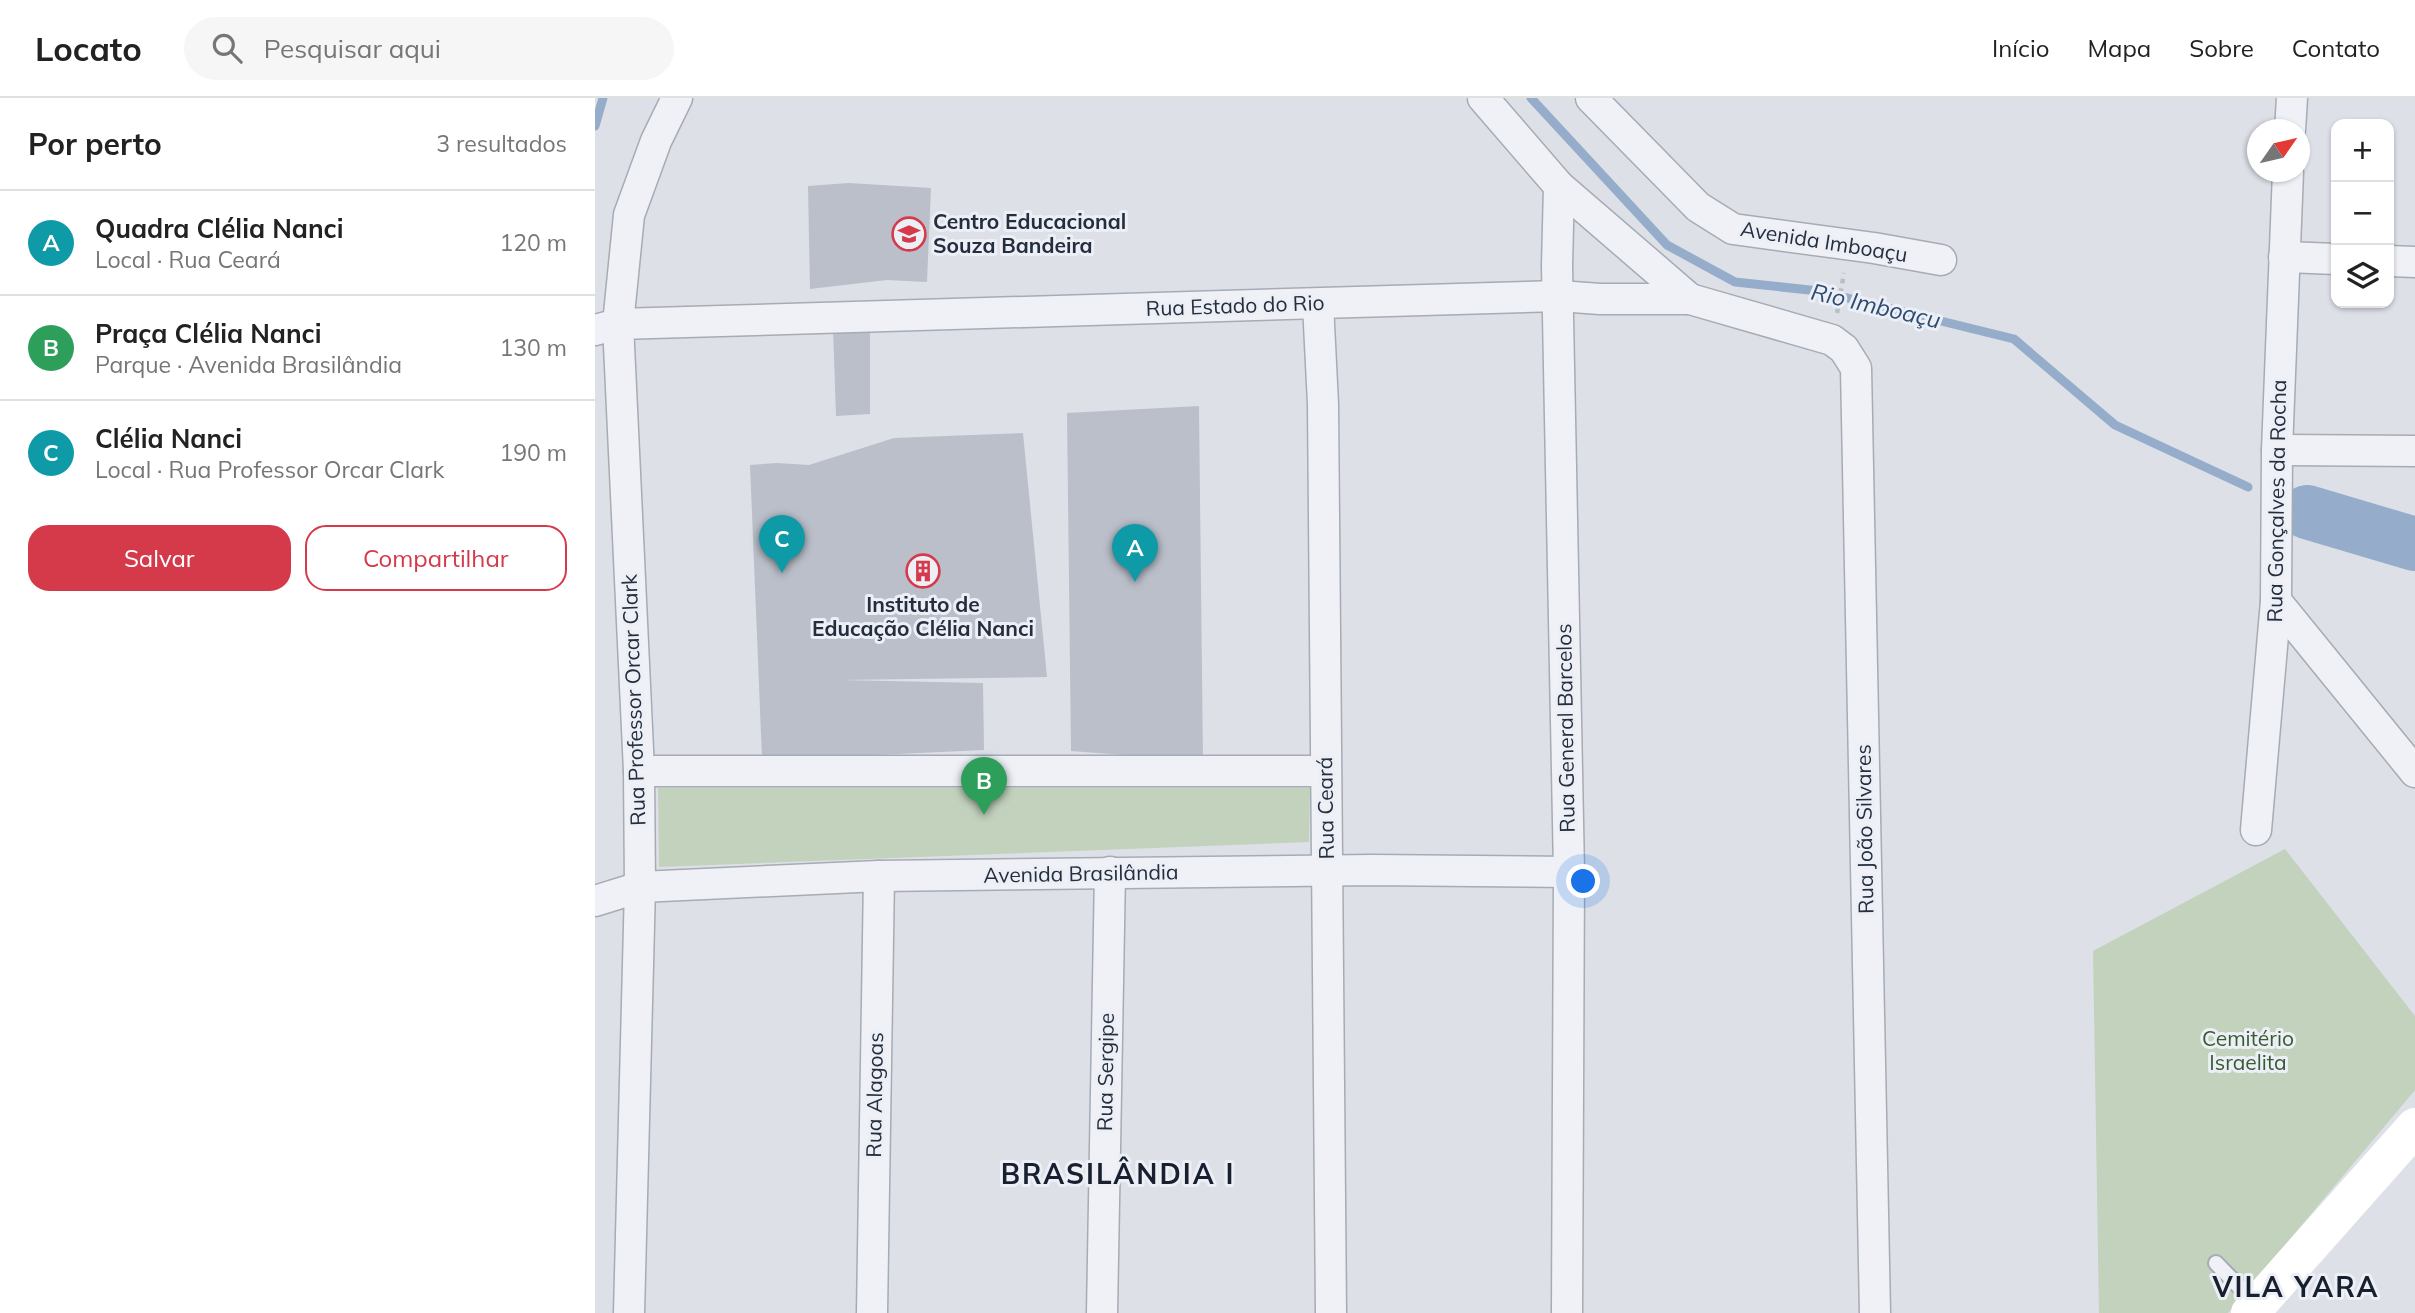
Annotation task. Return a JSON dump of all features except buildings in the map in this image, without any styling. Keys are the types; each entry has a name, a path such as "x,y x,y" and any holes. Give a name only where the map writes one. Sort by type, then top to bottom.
{"main road":[{"path":"2253,1309 2415,1128"}],"street":[{"name":"Rua Professor Orcar Clark","path":"629,1313 640,887 639,771 606,327 629,215 656,141 677,98"},
{"path":"1483,98 1559,186 1691,299"},
{"name":"Avenida Imboaçu","path":"1591,98 1698,207 1733,229 1941,260"},
{"path":"2291,119 2292,98"},
{"name":"Rua Gonçalves da Rocha","path":"2256,830 2276,601 2277,450 2288,182"},
{"name":"Rua General Barcelos","path":"1559,186 1557,266 1569,873 1567,1313"},
{"path":"2284,257 2331,259"},
{"path":"2394,261 2415,262"},
{"name":"Rua Estado do Rio","path":"606,327 1559,296 1691,299 1838,345"},
{"name":"Rua Ceará","path":"1318,304 1322,404 1331,1313"},
{"name":"Rua João Silvares","path":"1838,345 1856,368 1875,1313"},
{"path":"2277,450 2415,451"},
{"path":"2276,601 2415,772"},
{"path":"639,771 1325,771"},
{"name":"Avenida Brasilândia","path":"595,901 640,887 879,876 1110,872 1327,873 1372,870 1569,873"},
{"name":"Rua Sergipe","path":"1102,1313 1110,872"},
{"name":"Rua Alagoas","path":"872,1313 879,876"}],"lane":[{"path":"2216,1264 2253,1309"}],"path":[{"path":"1838,345 1849,245"}],"green space":[{"path":"658,788 1310,788 1309,842 659,867"},
{"name":"Cemitério Israelita","path":"2285,849 2415,1016 2415,1090 2228,1313 2099,1313 2093,951"}],"waterway":[{"name":"Rio Imboaçu","path":"595,126 603,98"},
{"name":"Rio Imboaçu","path":"1531,98 1667,245 1735,282 1819,291 2014,339 2115,425 2248,487"},
{"name":"Rio Imboaçu","path":"2307,512 2415,544"}],"place":[{"name":"Centro Educacional Souza Bandeira","path":"909,234"},
{"name":"Instituto de Educação Clélia Nanci","path":"923,571"},
{"name":"Clélia Nanci","path":"782,573"},
{"name":"Quadra Clélia Nanci","path":"1135,582"},
{"name":"Praça Clélia Nanci","path":"984,815"}],"district":[{"name":"BRASILÂNDIA I","path":"1118,1174"},
{"name":"VILA YARA","path":"2296,1287"}]}
